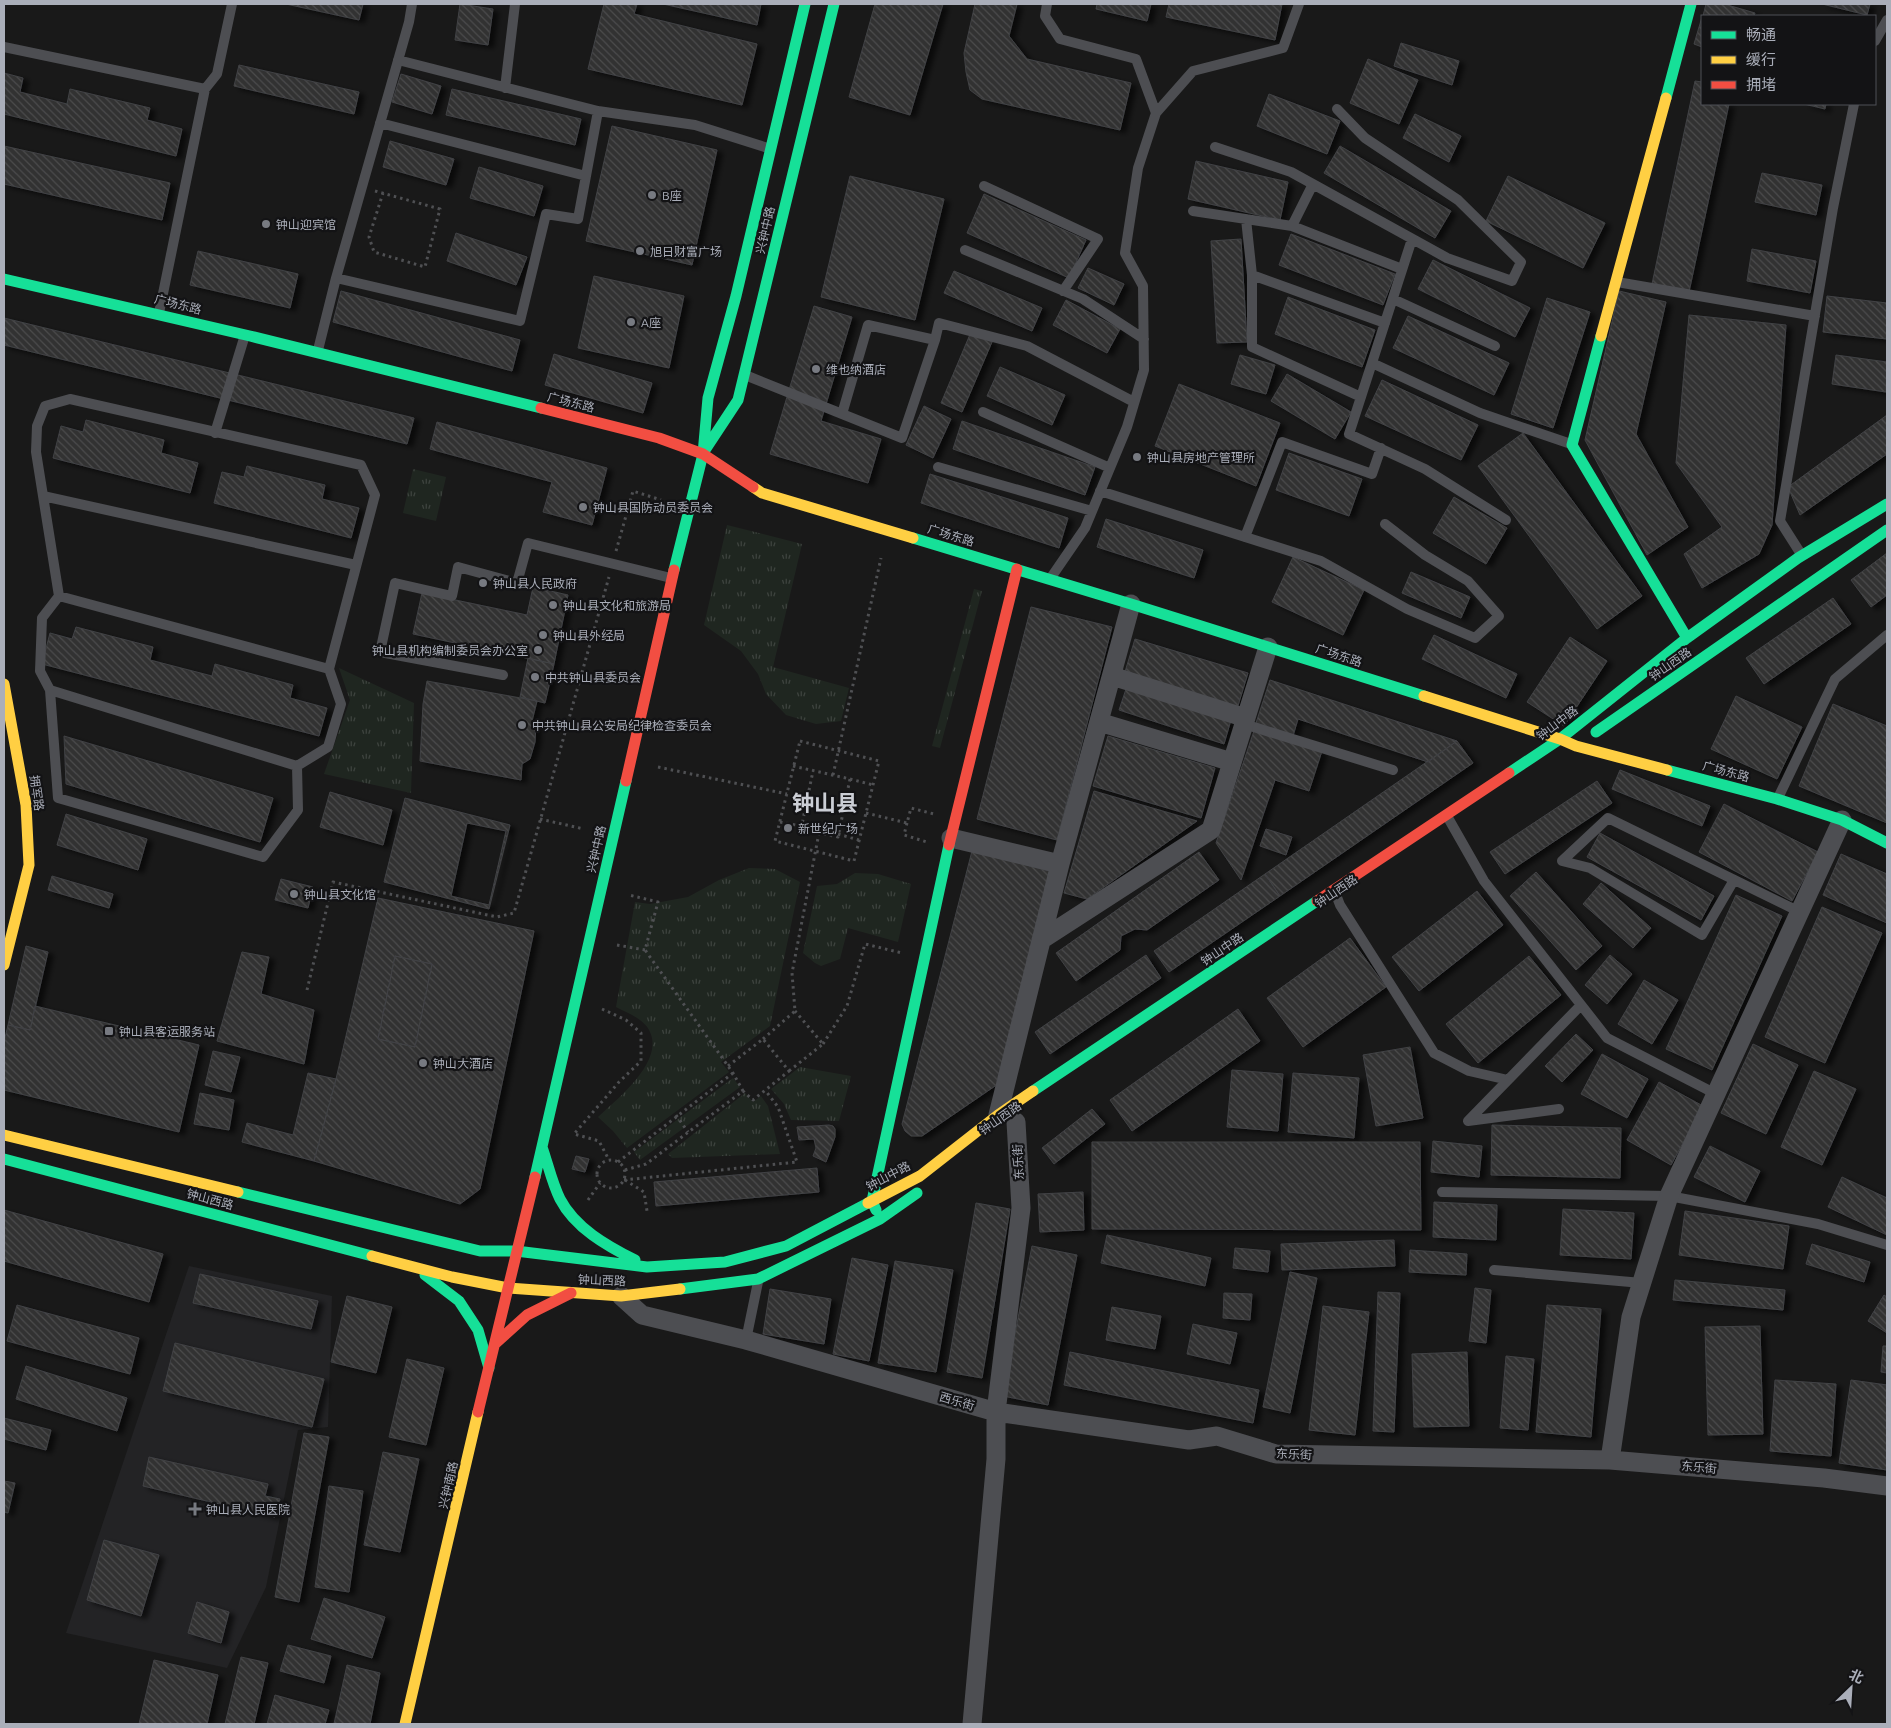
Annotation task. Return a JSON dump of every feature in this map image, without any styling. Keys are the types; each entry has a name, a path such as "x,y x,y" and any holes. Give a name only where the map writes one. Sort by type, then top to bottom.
{"main road":[{"name":"兴钟中路","path":"516,1251 542,1147 686,517 703,454 708,398 736,296 806,4"},
{"name":"兴钟中路","path":"703,454 738,400 834,4"},
{"path":"1687,638 1572,444 1691,4"},
{"name":"广场东路","path":"4,279 159,313 318,351 659,438 703,454 762,493 1131,604 1560,739 1576,746 1777,799 1842,820 1887,842"},
{"name":"钟山中路","path":"516,1251 647,1267 725,1262 762,1265 786,1246 920,1176 1012,1121 1334,890 1560,739 1687,638 1806,561 1887,504"},
{"name":"钟山西路","path":"1561,756 1887,530"},
{"path":"880,1219 872,1201 951,838 1017,570"},
{"name":"拥军路","path":"4,684 26,806 30,865 4,964"},
{"name":"钟山西路","path":"4,1134 480,1251 516,1251"},
{"path":"542,1147 561,1200 578,1222 607,1246 647,1267"},
{"name":"钟山西路","path":"4,1158 416,1268 508,1288 622,1296 762,1265 880,1219 928,1185"},
{"name":"兴钟南路","path":"406,1724 516,1251"},
{"path":"416,1268 459,1301 478,1330 489,1370"},
{"path":"496,1343 528,1315 572,1293"}],"street":[{"name":"东乐街","path":"1131,604 1041,940 1012,1121 1021,1208 996,1412 1189,1440 1217,1436 1276,1454 1610,1460 1824,1478 1887,1486"},
{"path":"1041,940 1211,830 1268,647"},
{"path":"1112,676 1245,721"},
{"path":"1099,722 1232,762"},
{"path":"1610,1460 1631,1317 1669,1196 1842,820"},
{"path":"951,838 1060,864"},
{"name":"西乐街","path":"622,1296 642,1315 746,1340 996,1412"},
{"path":"972,1724 996,1459 996,1412"}],"lane":[{"path":"159,313 205,89 217,74 232,4"},
{"path":"318,351 336,278 409,22 412,4"},
{"path":"505,88 515,4"},
{"path":"1047,4 1045,16 1060,40 1136,60 1156,113"},
{"path":"1049,579 1085,528 1126,427 1144,370 1143,286 1126,253 1138,168 1156,113 1193,71 1283,48 1299,4"},
{"path":"1876,39 1887,20"},
{"path":"4,47 205,89"},
{"path":"398,60 598,111 696,125 771,149"},
{"path":"1818,578 1780,522 1833,208 1854,105"},
{"path":"1215,147 1291,172 1447,258 1512,281 1521,262 1458,200 1365,138 1337,109"},
{"path":"336,278 520,322 546,214 578,219 598,111"},
{"path":"380,123 586,176"},
{"path":"1292,226 1313,184"},
{"path":"984,186 1098,239 1063,291"},
{"path":"1193,211 1292,226 1402,269"},
{"path":"1246,219 1252,275 1252,347 1361,397"},
{"path":"1412,239 1349,434 1425,469 1506,520"},
{"path":"965,250 1083,300 1144,339"},
{"path":"1252,275 1385,323"},
{"path":"1616,282 1815,316"},
{"path":"1392,299 1495,346"},
{"path":"744,375 902,438 936,340 939,323 1027,346 1134,402"},
{"path":"842,414 868,325 936,340"},
{"path":"215,432 245,335"},
{"path":"1372,364 1480,413 1572,444"},
{"path":"50,690 297,766 328,747 341,704 329,669 375,495 361,465 70,399 45,406 37,426 36,452 59,596 42,618 40,671 50,690 58,798 263,857 298,810 297,766"},
{"path":"983,412 1110,468"},
{"path":"1245,537 1282,442 1372,474 1381,448"},
{"path":"938,467 1092,511"},
{"path":"1100,491 1321,561 1407,609 1475,638 1500,616 1468,581 1425,555 1385,524"},
{"path":"43,496 356,565"},
{"path":"503,675 380,652 395,583 452,596 458,567 517,584 528,542 672,578"},
{"path":"59,596 329,669"},
{"path":"1777,799 1835,679 1887,635"},
{"path":"1245,721 1393,770"},
{"path":"1446,815 1484,881 1608,1038 1716,1094"},
{"path":"1734,880 1702,935 1590,868 1562,861 1608,818 1800,912"},
{"path":"1334,890 1340,904 1434,1053 1469,1071 1508,1080"},
{"path":"1559,1109 1468,1121 1581,1005"},
{"path":"1442,1192 1669,1196 1818,1224 1887,1246"},
{"path":"746,1340 762,1265"},
{"path":"1494,1270 1642,1283"}],"path":[{"path":"362,187 440,209 425,267 374,252 369,237 383,193"},
{"path":"307,990 333,882 497,917 514,913 633,491 661,500"},
{"path":"833,776 881,558"},
{"path":"800,740 879,761 854,861 775,841 794,766 800,740"},
{"path":"794,766 873,785"},
{"path":"658,767 787,794"},
{"path":"801,826 813,771"},
{"path":"780,822 801,826 801,829 838,837 850,779"},
{"path":"928,842 904,835 910,808 934,814"},
{"path":"866,814 907,823"},
{"path":"540,819 584,829"},
{"path":"819,833 792,973 795,1011 823,1044"},
{"path":"838,834 859,840"},
{"path":"629,895 658,902 646,950"},
{"path":"617,945 646,950 743,1090 753,1100 823,1044 847,1006 865,944 902,953"},
{"path":"602,1009 626,1020 641,1033 642,1046 640,1061 574,1134 598,1141 609,1160"},
{"path":"728,1066 795,1011"},
{"path":"763,1039 789,1071"},
{"path":"618,1162 733,1073"},
{"path":"625,1170 646,1164 743,1090"},
{"path":"624,1180 797,1162 778,1107 765,1090"},
{"path":"676,1116 688,1132"},
{"path":"609,1160 618,1162 625,1170 622,1184 615,1188 606,1188 600,1183 598,1178 598,1169 609,1160"},
{"path":"624,1180 644,1192 647,1211"},
{"path":"586,1202 600,1183"}],"shaded area":[{"name":"钟山县人民医院","path":"189,1266 332,1296 328,1427 298,1430 266,1587 227,1668 66,1633"}],"green space":[{"path":"413,469 446,477 436,521 403,513"},
{"path":"727,525 802,544 773,667 849,688 841,721 816,724 786,715 766,694 758,674 741,651 704,625"},
{"path":"974,589 982,591 940,748 932,746"},
{"path":"339,668 414,703 411,793 324,774 350,700"},
{"path":"749,868 775,869 800,882 770,1026 721,1062 729,1072 627,1148 598,1117 636,1079 645,1067 653,1044 648,1027 644,1023 616,1007 635,902 650,904 688,897 719,880"},
{"path":"855,873 878,874 911,884 898,942 848,928 840,959 821,966 803,953 817,886 837,884"},
{"path":"800,1067 851,1076 839,1121 791,1120 784,1104 771,1089"},
{"path":"733,1078 740,1087 640,1160 634,1152"},
{"path":"745,1093 753,1102 761,1096 768,1106 780,1154 672,1158 668,1154"}],"building":[{"path":"286,4 363,4 359,20"},
{"path":"460,4 493,9 488,45 455,40"},
{"path":"604,4 637,4 634,14 757,44 742,105 588,69"},
{"path":"663,4 761,4 757,25"},
{"path":"875,4 943,4 910,115 849,97"},
{"path":"975,4 1017,4 1009,36 1027,59 1131,83 1120,130 982,99 970,90 964,53"},
{"path":"1097,4 1151,4 1147,21 1096,9"},
{"path":"1169,4 1282,4 1275,40 1166,17"},
{"path":"1706,4 1724,4 1755,13 1754,15 1703,15"},
{"path":"1822,4 1870,4 1867,15"},
{"path":"1701,20 1701,47 1694,44"},
{"path":"1401,43 1459,61 1452,85 1394,66"},
{"path":"1368,59 1418,80 1399,124 1350,103"},
{"path":"239,65 359,92 354,114 234,86"},
{"path":"4,73 23,78 20,92 67,104 70,89 150,108 147,120 182,129 176,156 4,114"},
{"path":"401,74 441,86 432,114 392,102"},
{"path":"1695,81 1701,82 1701,105 1729,105 1689,292 1652,284"},
{"path":"452,89 581,119 575,145 446,115"},
{"path":"1269,94 1340,121 1327,154 1257,126"},
{"path":"1808,105 1826,105 1825,109"},
{"path":"1415,114 1461,136 1449,162 1403,138"},
{"name":"B座","path":"612,126 717,150 692,265 586,241"},
{"path":"390,141 454,159 446,185 383,167"},
{"path":"4,146 170,183 162,220 4,184"},
{"path":"1340,146 1451,211 1435,238 1324,173"},
{"path":"1196,161 1288,182 1280,220 1188,199"},
{"path":"479,167 543,186 534,216 470,198"},
{"path":"1762,173 1822,185 1816,215 1755,202"},
{"path":"850,176 944,199 915,320 821,297"},
{"path":"1508,176 1605,223 1583,268 1486,221"},
{"path":"984,194 1086,240 1069,278 967,233"},
{"path":"456,233 527,257 516,285 447,261"},
{"path":"1291,234 1395,274 1383,305 1279,265"},
{"path":"1241,239 1247,342 1217,343 1211,241"},
{"path":"1752,249 1816,261 1810,293 1747,281"},
{"path":"198,251 298,274 290,308 190,285"},
{"path":"1433,260 1530,308 1515,337 1418,289"},
{"path":"1088,268 1124,284 1114,305 1078,288"},
{"path":"954,271 1042,308 1032,331 944,293"},
{"name":"A座","path":"594,276 684,296 669,368 578,348"},
{"path":"341,291 520,340 512,371 333,322"},
{"path":"1619,291 1666,302 1636,434 1688,527 1647,555 1585,440"},
{"path":"1827,296 1887,303 1887,339 1823,332"},
{"path":"1288,297 1375,330 1362,367 1275,334"},
{"path":"1547,298 1590,312 1553,428 1511,414"},
{"path":"1066,300 1120,329 1107,353 1053,325"},
{"name":"维也纳酒店","path":"814,306 852,317 821,421 881,439 868,483 770,454"},
{"path":"1689,315 1786,325 1772,525 1759,554 1702,588 1684,554 1722,527 1676,463"},
{"path":"1408,316 1509,363 1494,395 1393,348"},
{"path":"4,318 414,418 407,444 4,345"},
{"path":"971,332 992,342 962,412 941,403"},
{"path":"554,354 652,383 643,413 545,385"},
{"path":"1240,355 1275,365 1266,394 1231,384"},
{"path":"1836,355 1887,362 1886,392 1832,384"},
{"path":"1000,367 1065,395 1052,425 987,396"},
{"path":"1287,374 1351,412 1335,439 1271,401"},
{"path":"1382,380 1478,425 1461,460 1365,416"},
{"path":"1179,384 1280,423 1256,486 1155,446"},
{"path":"924,406 951,419 933,458 906,445"},
{"path":"1887,415 1887,454 1800,515 1788,487"},
{"path":"86,420 164,440 161,453 198,463 190,493 53,458 61,426 83,432"},
{"path":"962,421 1095,467 1085,495 953,449"},
{"path":"437,422 607,468 592,525 543,512 552,482 430,449"},
{"path":"1523,433 1642,596 1597,629 1478,466"},
{"path":"1289,453 1362,479 1349,516 1276,490"},
{"path":"247,466 325,485 322,499 359,508 351,538 214,503 222,472 244,477"},
{"path":"930,474 1068,518 1059,548 921,503"},
{"path":"1454,497 1507,528 1486,564 1433,533"},
{"path":"1106,519 1203,550 1194,578 1097,547"},
{"path":"1887,553 1887,595 1871,607 1851,580"},
{"path":"1293,557 1364,590 1343,635 1272,602"},
{"path":"1411,572 1470,597 1461,618 1402,593"},
{"path":"533,587 568,595 554,664 413,634 422,593 527,615"},
{"path":"1833,598 1851,624 1764,684 1746,658"},
{"path":"1031,607 1112,627 1057,840 977,819"},
{"path":"76,627 153,647 150,660 212,676 215,664 293,685 290,698 327,708 319,736 42,664 50,633 72,639"},
{"path":"1434,635 1517,674 1506,698 1422,659"},
{"path":"1570,637 1607,661 1564,726 1527,702"},
{"path":"1135,639 1248,673 1237,709 1124,675"},
{"path":"528,658 554,664 545,703 520,697"},
{"path":"1270,680 1457,741 1428,762 1298,719 1293,736 1256,723"},
{"path":"427,681 537,701 532,721 536,724 535,742 530,759 522,764 521,780 420,761 423,704"},
{"path":"1127,686 1231,720 1224,744 1119,710"},
{"path":"1736,696 1802,727 1777,779 1711,749"},
{"path":"1833,704 1887,726 1887,823 1799,786"},
{"path":"1255,728 1322,751 1309,791 1275,780 1241,880 1216,843"},
{"path":"64,736 273,798 260,842 66,784"},
{"path":"1108,736 1215,768 1201,818 1093,786"},
{"path":"1457,741 1473,763 1280,896 1265,874"},
{"path":"1620,770 1710,806 1702,826 1612,789"},
{"path":"1597,781 1612,803 1505,874 1490,852"},
{"path":"1094,791 1197,821 1087,899 1064,893"},
{"path":"330,792 392,810 383,845 320,827"},
{"path":"405,798 510,825 489,909 384,882"},
{"path":"1724,804 1818,852 1792,901 1699,852"},
{"path":"66,814 147,839 138,870 57,845"},
{"path":"467,823 506,831 489,905 451,896"},
{"path":"1266,829 1292,837 1286,855 1260,846"},
{"path":"1600,833 1714,896 1701,920 1587,857"},
{"path":"972,851 1053,872 998,1084 922,1136 911,1136 905,1131 902,1124"},
{"path":"1199,852 1219,880 1147,930 1135,929 1121,936 1120,950 1076,981 1056,953"},
{"path":"1841,854 1887,874 1887,923 1823,895"},
{"path":"1536,872 1602,946 1576,970 1510,896"},
{"path":"1265,874 1280,896 1169,972 1154,951"},
{"path":"52,876 113,894 109,908 48,890"},
{"name":"钟山县文化馆","path":"281,879 313,887 308,908 275,900"},
{"path":"1601,883 1651,928 1633,948 1583,904"},
{"path":"1477,891 1503,925 1419,991 1392,957"},
{"path":"1736,895 1782,916 1712,1070 1666,1049"},
{"name":"钟山大酒店","path":"378,898 534,931 480,1189 460,1204 314,1161 336,1079","holes":["395,956 432,964 415,1047 378,1039"]},
{"path":"1822,907 1882,933 1825,1063 1765,1037"},
{"path":"1350,938 1386,987 1303,1047 1267,998"},
{"path":"26,946 48,952 30,1030 8,1025"},
{"path":"242,952 269,957 261,994 314,1010 304,1064 217,1041"},
{"path":"1146,955 1161,978 1050,1054 1035,1032"},
{"path":"1610,955 1632,974 1607,1004 1585,985"},
{"path":"395,956 432,964 415,1047 378,1039"},
{"path":"1529,956 1561,995 1478,1063 1446,1024"},
{"path":"1644,980 1678,1000 1652,1044 1618,1024"},
{"path":"35,1006 199,1045 179,1132 4,1090 4,1042 8,1025 30,1030"},
{"path":"1238,1009 1260,1041 1132,1131 1110,1100"},
{"path":"1576,1034 1593,1050 1562,1082 1545,1066"},
{"path":"1753,1044 1798,1065 1766,1134 1721,1113"},
{"path":"1410,1047 1423,1118 1376,1126 1363,1055"},
{"path":"213,1051 240,1057 231,1092 205,1085"},
{"path":"1602,1054 1648,1079 1627,1118 1581,1094"},
{"path":"1232,1070 1283,1074 1278,1131 1227,1127"},
{"path":"1814,1071 1856,1089 1822,1165 1781,1147"},
{"path":"308,1073 336,1079 314,1161 242,1142 247,1123 293,1135"},
{"path":"1293,1073 1359,1078 1354,1138 1288,1132"},
{"path":"1659,1082 1703,1106 1671,1165 1627,1140"},
{"path":"200,1093 234,1100 229,1130 194,1124"},
{"path":"1092,1109 1105,1124 1054,1164 1042,1148"},
{"path":"829,1125 835,1129 835,1137 826,1162 813,1156 816,1148 814,1139 799,1140 797,1127"},
{"path":"1492,1125 1621,1128 1620,1178 1491,1175"},
{"path":"1433,1141 1482,1146 1479,1177 1431,1172"},
{"path":"1092,1142 1420,1142 1421,1230 1092,1229"},
{"path":"1710,1146 1760,1171 1745,1202 1694,1177"},
{"path":"576,1156 589,1159 585,1172 572,1169"},
{"path":"817,1168 819,1192 656,1206 654,1182"},
{"path":"1842,1177 1887,1198 1887,1235 1828,1207"},
{"path":"1083,1192 1084,1230 1040,1232 1038,1194"},
{"path":"1434,1202 1497,1205 1496,1240 1433,1237"},
{"path":"976,1203 1010,1209 982,1378 947,1372"},
{"path":"1563,1209 1634,1213 1631,1259 1560,1255"},
{"path":"4,1210 163,1254 149,1302 4,1261"},
{"path":"1685,1211 1789,1226 1783,1269 1679,1255"},
{"path":"1107,1235 1211,1258 1205,1286 1101,1263"},
{"path":"1394,1240 1395,1266 1282,1270 1281,1244"},
{"path":"1812,1244 1870,1262 1864,1282 1806,1264"},
{"path":"1032,1246 1077,1255 1048,1405 1003,1396"},
{"path":"1235,1248 1270,1251 1268,1272 1233,1268"},
{"path":"1410,1250 1467,1254 1466,1275 1409,1272"},
{"path":"852,1258 888,1265 869,1361 833,1354"},
{"path":"895,1261 953,1270 936,1372 878,1363"},
{"path":"1290,1272 1317,1278 1290,1413 1263,1407"},
{"path":"200,1274 318,1301 311,1329 193,1303"},
{"path":"1675,1280 1785,1290 1783,1310 1673,1300"},
{"path":"1475,1288 1491,1290 1486,1343 1469,1341"},
{"path":"770,1289 831,1299 824,1344 763,1334"},
{"path":"1378,1292 1400,1293 1394,1432 1373,1431"},
{"path":"1224,1293 1252,1294 1250,1320 1223,1318"},
{"path":"1884,1295 1887,1297 1887,1333 1868,1321"},
{"path":"347,1296 392,1307 376,1373 331,1362"},
{"path":"17,1305 139,1338 130,1374 7,1341"},
{"path":"1547,1305 1601,1309 1591,1437 1536,1432"},
{"path":"1323,1306 1369,1312 1355,1435 1309,1430"},
{"path":"1112,1307 1161,1316 1155,1349 1106,1340"},
{"path":"1193,1324 1237,1333 1230,1364 1187,1354"},
{"path":"1760,1326 1763,1434 1708,1435 1705,1327"},
{"path":"175,1343 324,1379 312,1427 163,1391"},
{"path":"1883,1346 1887,1346 1887,1373 1881,1372"},
{"path":"1070,1352 1259,1390 1253,1423 1064,1385"},
{"path":"1467,1352 1469,1426 1414,1427 1412,1354"},
{"path":"1506,1356 1534,1359 1528,1430 1500,1428"},
{"path":"407,1359 444,1368 426,1445 389,1437"},
{"path":"26,1366 127,1398 117,1431 16,1399"},
{"path":"1775,1380 1836,1384 1831,1456 1770,1451"},
{"path":"1851,1380 1887,1385 1887,1470 1839,1463"},
{"path":"4,1418 51,1430 46,1450 4,1439"},
{"path":"304,1433 329,1437 299,1602 275,1597"},
{"path":"383,1452 419,1459 400,1552 364,1545"},
{"path":"149,1457 268,1484 265,1496 280,1499 275,1517 143,1486"},
{"path":"4,1481 15,1483 8,1513 4,1512"},
{"path":"329,1486 363,1491 349,1592 315,1587"},
{"path":"104,1540 159,1555 141,1616 87,1600"},
{"path":"324,1598 385,1617 372,1658 311,1639"},
{"path":"197,1602 229,1612 221,1643 188,1633"},
{"path":"288,1645 331,1656 324,1683 280,1671"},
{"path":"241,1657 268,1663 254,1724 225,1724"},
{"path":"154,1660 218,1675 207,1724 139,1724"},
{"path":"347,1665 380,1673 370,1724 334,1724"},
{"path":"275,1695 329,1710 325,1724 267,1724"}],"traffic: fast":[{"path":"674,570 703,454 708,398 736,296 805,4"},
{"path":"705,450 738,400 834,4"},
{"path":"1666,98 1691,4"},
{"path":"4,279 250,336 541,408"},
{"path":"1601,336 1572,445 1687,638"},
{"path":"1509,773 1560,739 1687,638 1798,558 1887,504"},
{"path":"1596,732 1887,530"},
{"path":"913,538 1424,696"},
{"path":"1667,770 1777,799 1842,820 1887,843"},
{"path":"535,1177 626,781"},
{"path":"876,1210 872,1201 949,845"},
{"path":"1033,1091 1317,901"},
{"path":"542,1147 557,1193 574,1219 603,1242 635,1260"},
{"path":"4,1159 372,1256"},
{"path":"238,1192 480,1251 516,1251 647,1267 725,1262 786,1246 868,1203"},
{"path":"680,1289 758,1279 880,1219 917,1193"},
{"path":"425,1275 459,1301 478,1330 489,1368"}],"traffic: slow":[{"path":"1601,336 1666,98"},
{"path":"753,487 762,493 913,538"},
{"path":"4,684 26,805 29,865 4,965"},
{"path":"1424,696 1560,739 1576,746 1667,770"},
{"path":"868,1203 920,1176 998,1115 1033,1091"},
{"path":"4,1135 238,1192"},
{"path":"372,1256 452,1277 508,1288 621,1296 680,1289"},
{"path":"405,1724 478,1412"}],"traffic: jam":[{"path":"541,408 659,438 703,454 753,487"},
{"path":"949,845 1017,569"},
{"path":"626,781 674,570"},
{"path":"1317,901 1509,773"},
{"path":"478,1412 535,1177"},
{"path":"496,1343 527,1315 571,1293"}],"place":[{"name":"B座","path":"652,195"},
{"name":"钟山迎宾馆","path":"266,224"},
{"name":"旭日财富广场","path":"640,251"},
{"name":"A座","path":"631,322"},
{"name":"维也纳酒店","path":"816,369"},
{"name":"钟山县房地产管理所","path":"1137,457"},
{"name":"钟山县国防动员委员会","path":"583,507"},
{"name":"钟山县人民政府","path":"483,583"},
{"name":"钟山县文化和旅游局","path":"553,605"},
{"name":"钟山县外经局","path":"543,635"},
{"name":"钟山县机构编制委员会办公室","path":"538,650"},
{"name":"中共钟山县委员会","path":"535,677"},
{"name":"中共钟山县公安局纪律检查委员会","path":"522,725"},
{"name":"新世纪广场","path":"788,828"},
{"name":"钟山县文化馆","path":"294,894"},
{"name":"钟山县客运服务站","path":"109,1031"},
{"name":"钟山大酒店","path":"423,1063"},
{"name":"钟山县人民医院","path":"195,1509"}],"district":[{"name":"钟山县","path":"825,802"}]}
